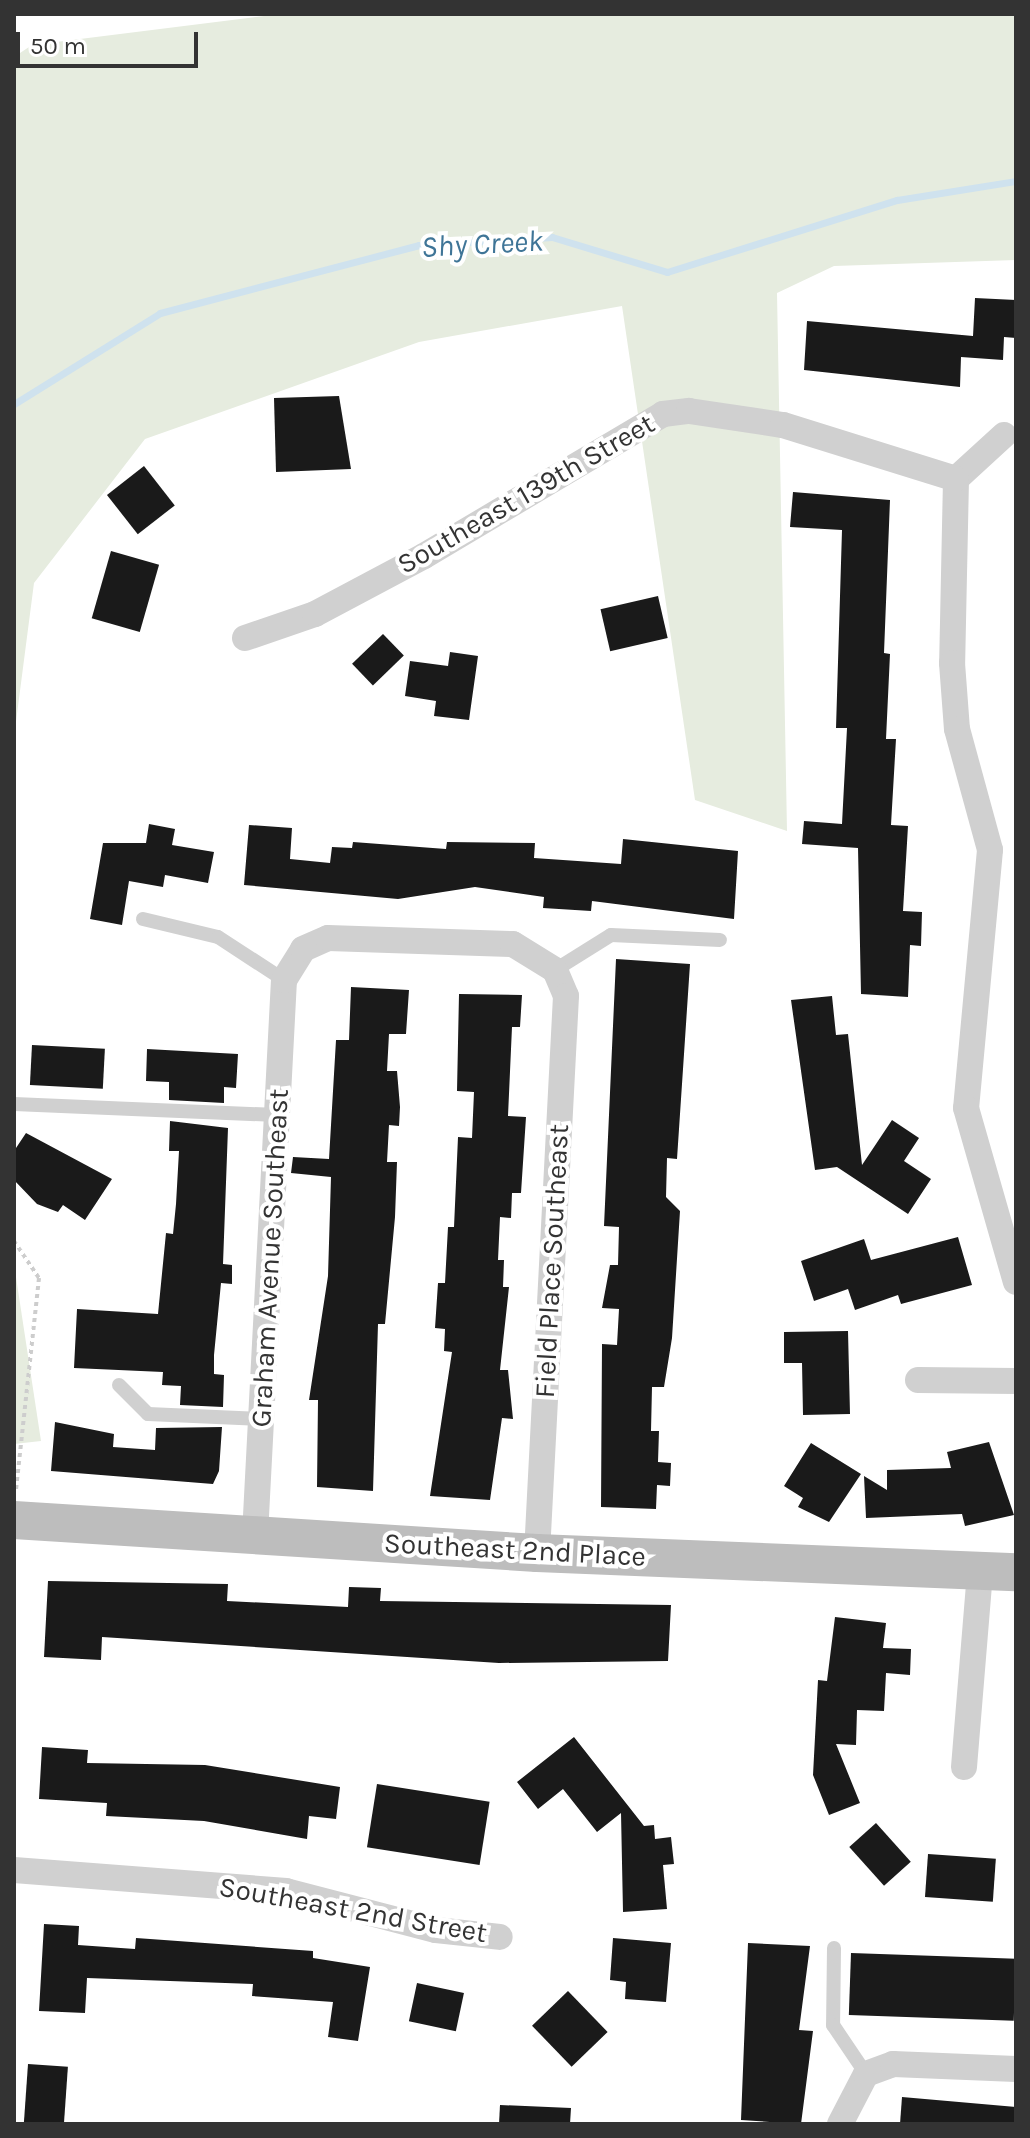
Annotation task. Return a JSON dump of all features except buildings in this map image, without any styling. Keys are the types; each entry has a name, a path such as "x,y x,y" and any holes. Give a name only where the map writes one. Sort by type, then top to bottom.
{"street":[{"name":"Southeast 139th Street","path":"245,638 315,614 424,556 663,414 689,411 783,425 956,479"},
{"path":"1004,435 956,479 953,699 990,850 966,1108 1016,1282"},
{"path":"284,980 303,949 328,938 513,944 555,970"},
{"name":"Field Place Southeast","path":"537,1553 566,996 555,970"},
{"name":"Graham Avenue Southeast","path":"255,1535 284,980"},
{"path":"918,1380 1016,1381"},
{"name":"Southeast 2nd Place","path":"15,1520 537,1553 998,1571"},
{"path":"964,1767 998,1571"},
{"name":"Southeast 2nd Street","path":"14,1870 286,1891 436,1930 500,1937"},
{"path":"840,2124 866,2074 893,2064 1016,2069"}],"lane":[{"path":"143,919 218,937 284,980"},
{"path":"555,970 611,935 720,940"},
{"path":"14,1104 277,1115"},
{"path":"119,1385 148,1414 261,1419"},
{"path":"834,1948 833,2025 866,2074"}],"path":[{"path":"14,1241 39,1278 15,1520"}],"shaded area":[{"path":"280,14 1016,14 1016,260 834,266 777,293 787,831 695,800 622,306 419,342 145,439 34,583 14,737 14,57 32,45"},
{"path":"14,1264 41,1441 14,1444"}],"waterway":[{"name":"Shy Creek","path":"14,404 160,313 419,245 552,237 667,272 897,200 1016,181"}]}
